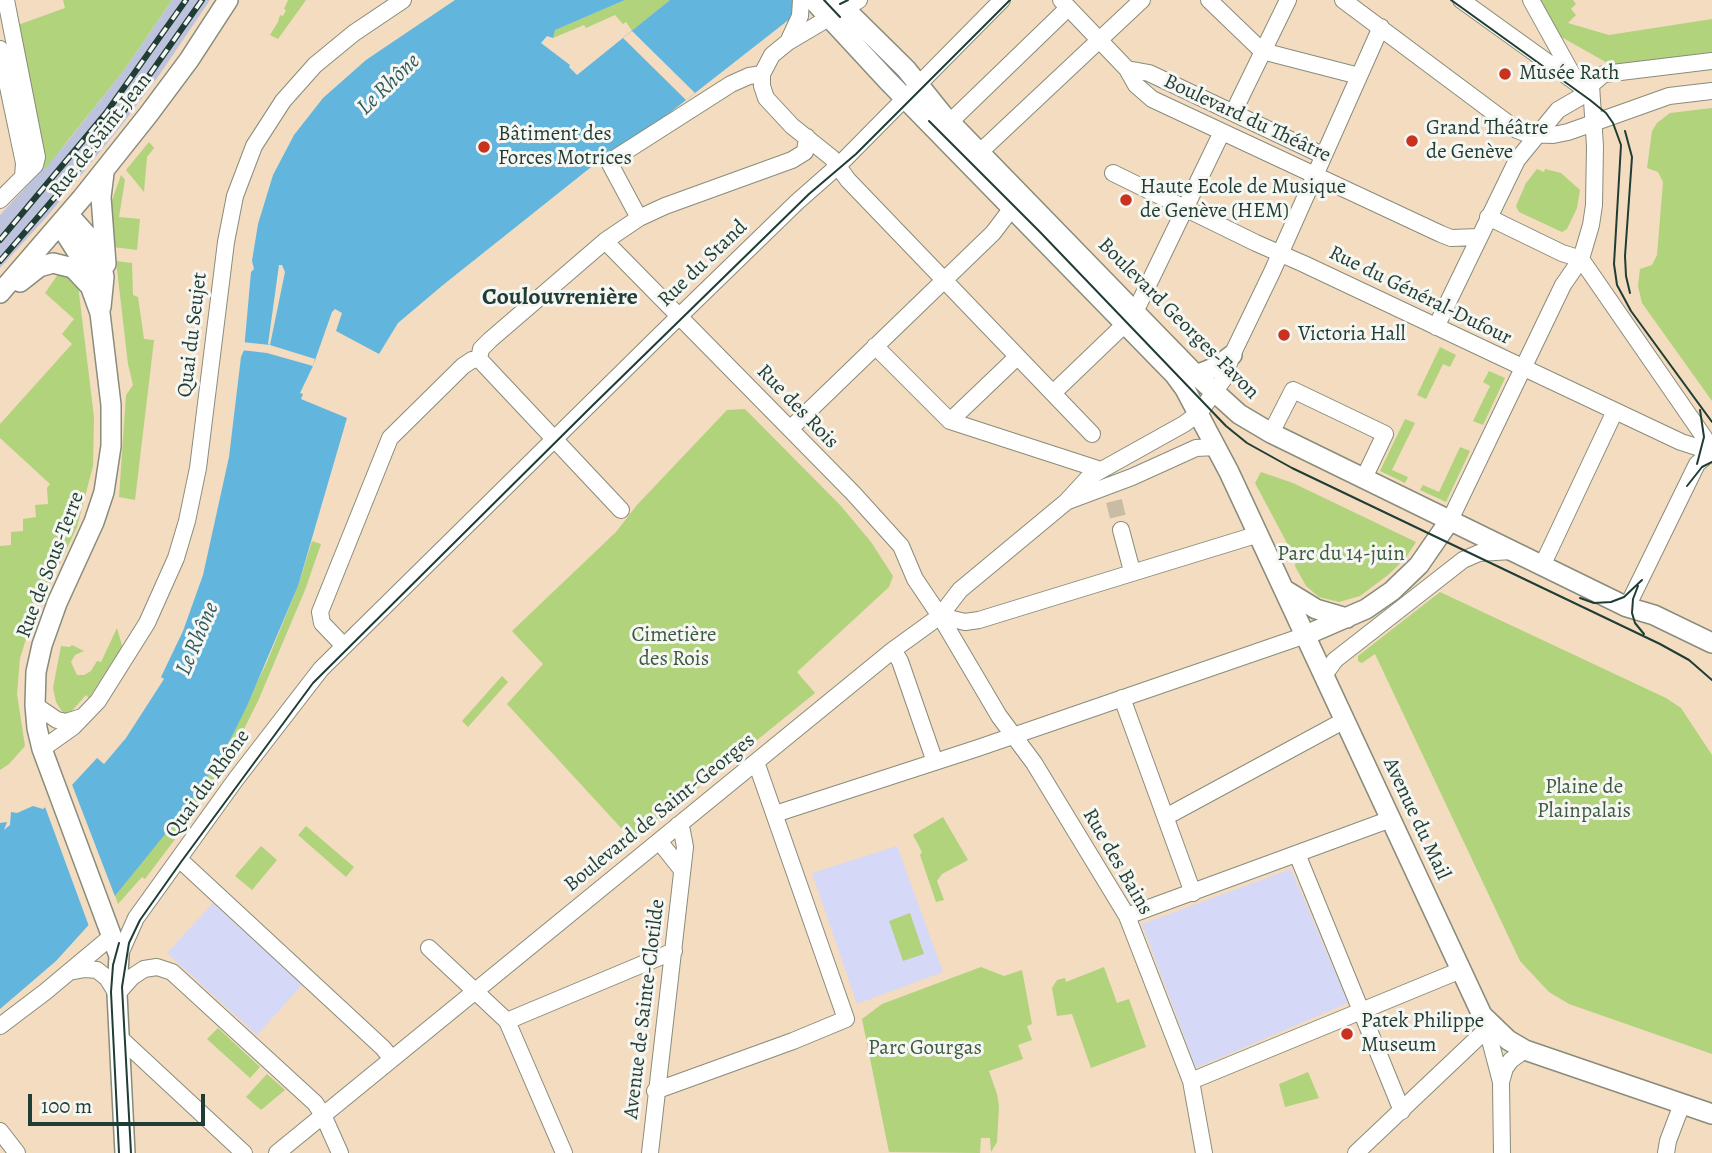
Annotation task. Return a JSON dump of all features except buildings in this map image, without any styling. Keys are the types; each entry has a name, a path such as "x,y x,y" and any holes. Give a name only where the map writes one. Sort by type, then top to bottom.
{"main road":[{"name":"Rue de Saint-Jean","path":"0,295 104,172 189,60 228,0"},
{"name":"Boulevard Georges-Favon","path":"807,3 843,7 1012,208 1130,318 1239,414 1271,433 1542,566 1712,643"},
{"name":"Boulevard Georges-Favon","path":"911,90 950,122 980,152 1130,318 1181,382 1199,413"},
{"path":"0,295 39,267 49,264 60,263 74,268 98,282 107,257 101,197 104,172"},
{"name":"Rue de Sous-Terre","path":"64,220 79,255 98,282 111,405 109,469 94,522 47,631 36,672 35,705 37,727 49,771 120,956"},
{"path":"1196,374 1210,370 1233,355"},
{"name":"Avenue du Mail","path":"1199,413 1325,674 1485,1022 1525,1050 1712,1114"},
{"path":"1306,635 1347,618 1380,600 1409,577 1450,520"},
{"path":"1284,589 1311,607 1347,618"},
{"path":"120,956 117,994 125,1153"}],"street":[{"path":"0,200 35,166 37,157 6,0"},
{"name":"Quai du Seujet","path":"42,749 99,701 147,623 165,587 184,534 198,468 226,242 235,196 247,162 273,114 316,65 354,33 403,0"},
{"name":"Rue du Stand","path":"344,646 797,202 839,165 1002,0"},
{"path":"980,152 1142,0"},
{"path":"1209,0 1262,51 1359,76"},
{"path":"1233,113 1288,0"},
{"path":"1343,0 1517,130 1536,135 1553,135 1594,125 1669,96 1712,91"},
{"path":"1461,0 1587,85"},
{"path":"1450,520 1563,285 1581,259 1591,225 1594,205 1594,125 1587,85 1531,0"},
{"path":"788,42 807,3"},
{"path":"950,122 1064,4 1127,69"},
{"path":"843,7 788,42 768,60 762,74 766,98 792,126 839,165 848,180 1092,434"},
{"path":"1066,502 1082,483 1101,470 1184,425 1199,413 1215,394 1381,27"},
{"path":"0,49 24,163 23,177"},
{"path":"1436,327 1517,160 1558,110 1604,74 1712,61"},
{"name":"Boulevard du Théâtre","path":"1127,69 1149,73 1322,155"},
{"name":"Boulevard du Théâtre","path":"1127,69 1136,85 1152,99 1451,238 1479,237"},
{"path":"639,218 610,162 731,84 762,74"},
{"path":"1053,393 1130,318 1186,210 1222,132"},
{"path":"479,359 481,349 605,241 639,218 665,206 792,160 805,152 807,137"},
{"name":"Rue du Général-Dufour","path":"1113,173 1522,368 1681,442 1712,452"},
{"path":"790,429 993,233 1012,208"},
{"path":"1489,217 1562,253 1581,259 1712,452 1697,464 1628,607"},
{"name":"Rue des Rois","path":"605,241 876,518 901,546 915,579 940,616"},
{"path":"876,346 950,421 1101,470"},
{"path":"950,421 1017,358"},
{"path":"479,359 621,510"},
{"path":"344,646 322,623 320,612 390,438 463,366 479,359"},
{"path":"1271,433 1293,390 1385,434 1364,478"},
{"path":"1542,566 1615,411"},
{"path":"1066,502 1132,477 1196,447 1217,447"},
{"path":"1109,484 1114,501"},
{"name":"Boulevard de Saint-Georges","path":"277,1153 892,650 940,616 960,590 1066,502"},
{"path":"1121,530 1132,571"},
{"path":"940,616 971,622 1259,534"},
{"path":"1325,674 1335,660 1463,560 1479,553 1512,551"},
{"name":"Rue des Bains","path":"940,616 955,645 1013,736 1034,763 1127,916 1191,1081 1204,1153"},
{"path":"775,814 1013,736 1306,635"},
{"name":"Quai du Rhône","path":"120,956 136,918 306,686 344,646"},
{"path":"892,650 900,661 934,762"},
{"path":"1122,698 1193,893"},
{"path":"35,705 57,720 66,722 84,716"},
{"path":"1166,815 1345,720"},
{"path":"655,1091 846,1019 756,762"},
{"path":"1127,916 1391,819"},
{"name":"Avenue de Sainte-Clotilde","path":"649,1153 685,847 678,825"},
{"path":"659,841 682,870"},
{"path":"1297,854 1402,1111"},
{"path":"179,859 373,1038 392,1059"},
{"path":"0,1026 69,972 109,927"},
{"path":"429,948 507,1021 564,1153"},
{"path":"507,1021 674,951"},
{"path":"69,972 97,970 107,978 117,994 132,977 144,969 157,967 172,972 311,1098 323,1115 340,1153"},
{"path":"1191,1081 1461,970"},
{"path":"1485,1022 1501,1082 1502,1153"},
{"path":"1356,1153 1402,1111 1485,1022"},
{"path":"119,1037 244,1153"},
{"path":"1501,1082 1505,1068 1525,1050"},
{"path":"1666,1153 1682,1104"},
{"path":"0,1131 17,1153"}],"shaded area":[{"path":"172,0 210,0 121,126 50,213 0,268 0,215 67,142 124,70"},
{"path":"897,846 943,972 857,1004 812,873"},
{"path":"1291,869 1348,1003 1196,1068 1142,924"},
{"path":"213,903 302,985 257,1035 167,953"}],"green space":[{"path":"63,0 172,0 124,70 45,169 15,26 65,8"},
{"path":"288,0 306,0 278,39 270,35 280,15 283,16"},
{"path":"625,0 670,0 632,31 626,22 623,24 615,15 586,28 584,25 553,38 554,30"},
{"path":"1537,0 1573,0 1576,4 1571,9 1576,15 1568,23 1609,35 1712,19 1712,52 1611,65 1556,34"},
{"path":"1712,108 1712,401 1642,303 1638,286 1640,269 1652,265 1657,255 1663,182 1658,172 1647,168 1652,131 1657,123 1670,113"},
{"path":"149,142 154,148 147,157 144,192 126,170"},
{"path":"1537,169 1561,173 1580,190 1577,208 1567,229 1562,232 1519,212 1516,206 1526,183"},
{"path":"121,175 125,180 119,217 140,219 137,250 113,247 110,206"},
{"path":"116,261 132,263 133,295 138,297 144,339 154,340 135,500 119,497 126,395 133,385 128,364"},
{"path":"61,270 78,285 94,417 93,466 77,527 31,624 20,658 17,694 25,746 0,770 0,546 11,545 11,532 23,531 23,519 36,517 35,505 48,504 47,488 50,484 0,438 0,424 72,344 62,334 74,319 45,293"},
{"path":"1440,347 1456,355 1450,367 1443,364 1426,399 1417,395"},
{"path":"1489,371 1505,378 1483,425 1473,421 1490,386 1483,382"},
{"name":"Cimetière des Rois","path":"745,409 841,506 871,542 893,576 889,587 797,672 815,693 633,841 507,704 543,664 512,631 616,532 637,505 727,410"},
{"path":"1405,419 1415,423 1392,470 1408,477 1405,483 1380,471"},
{"path":"1460,447 1470,451 1446,502 1420,490 1423,485 1439,492"},
{"name":"Parc du 14-juin","path":"1261,472 1293,483 1416,542 1405,559 1360,596 1339,602 1319,597 1306,586 1295,566 1296,560 1255,483"},
{"path":"312,541 321,544 305,590 258,701 236,745 185,826 145,879 142,877 118,904 115,896 202,786 228,742 267,662 298,586"},
{"name":"Plaine de Plainpalais","path":"1440,592 1666,698 1681,708 1712,755 1712,1054 1569,1004 1549,992 1520,961 1375,654 1362,663 1358,661 1358,656"},
{"path":"117,628 123,649 121,655 114,659 89,698 86,695 69,714 63,713 56,702 53,688 61,646 72,645 84,651 75,655 71,662 77,675 84,675 91,671 97,661 101,662"},
{"path":"502,676 508,682 468,727 462,721"},
{"path":"943,817 968,860 942,874 937,881 944,900 936,902 920,855 922,852 913,835"},
{"path":"306,826 354,867 346,877 298,835"},
{"path":"261,846 277,860 252,890 235,876"},
{"path":"910,913 924,954 903,961 889,921"},
{"name":"Parc Gourgas","path":"981,967 1004,976 1022,970 1032,1024 1027,1026 1032,1040 1018,1045 1023,1059 989,1071 999,1106 997,1142 991,1152 990,1138 981,1138 980,1153 889,1152 862,1019 882,1004"},
{"path":"1104,967 1117,1003 1129,999 1146,1047 1091,1068 1072,1014 1057,1016 1052,988 1057,980 1065,978 1066,982"},
{"path":"218,1028 260,1067 250,1078 207,1039"},
{"path":"1308,1072 1319,1098 1285,1107 1279,1084"},
{"path":"267,1074 285,1090 261,1110 246,1097"}],"water":[{"name":"Le Rhône","path":"455,0 625,0 555,30 553,38 547,36 541,43 570,65 577,75 670,0 814,0 649,129 600,160 443,285 398,323 379,354 336,331 342,313 335,309 332,312 313,366 300,393 303,394 301,399 347,418 298,586 247,706 202,786 115,896 56,961 0,1009 0,823 7,822 4,830 10,825 11,812 17,813 33,806 43,809 72,785 97,758 104,764 126,738 164,679 161,677 183,631 203,575 229,457 244,350 251,272 254,269 252,261 258,224 273,175 294,135 323,98 366,60","holes":["279,265 282,265 285,272 270,345"]}],"pier":[{"path":"632,31 695,93 686,100 623,38"},
{"path":"242,342 270,345 315,359 313,366 267,353 241,350"},
{"path":"71,782 116,899 90,929 44,804"}],"tunnel":[{"path":"1114,501 1121,530"}],"tram line":[{"path":"824,0 840,17"},
{"path":"840,4 848,0"},
{"path":"131,1153 122,987 129,943 140,920 181,862 313,683 591,407 809,194 856,154 1010,0"},
{"path":"1451,0 1590,100 1606,113 1613,123 1621,145 1614,264 1617,285 1631,311 1712,422"},
{"path":"929,121 1226,426 1247,443 1292,468 1660,644 1689,660 1712,680"},
{"path":"1625,131 1632,157 1625,256 1630,293"},
{"path":"1697,464 1704,437 1700,410"},
{"path":"1687,486 1702,467 1712,462"},
{"path":"1580,598 1594,603 1611,602 1624,597 1642,580"},
{"path":"1638,586 1632,613 1635,623 1644,634"},
{"path":"119,943 113,965 111,992 119,1153"}],"railway":[{"path":"0,240 106,113 186,0"},
{"path":"0,261 117,121 202,0"}],"place":[{"name":"Musée Rath","path":"1505,74"},
{"name":"Grand Théâtre de Genève","path":"1412,141"},
{"name":"Bâtiment des Forces Motrices","path":"484,147"},
{"name":"Haute Ecole de Musique de Genève (HEM)","path":"1126,200"},
{"name":"Victoria Hall","path":"1284,335"},
{"name":"Patek Philippe Museum","path":"1347,1034"}],"district":[{"name":"Coulouvrenière","path":"560,298"}]}
